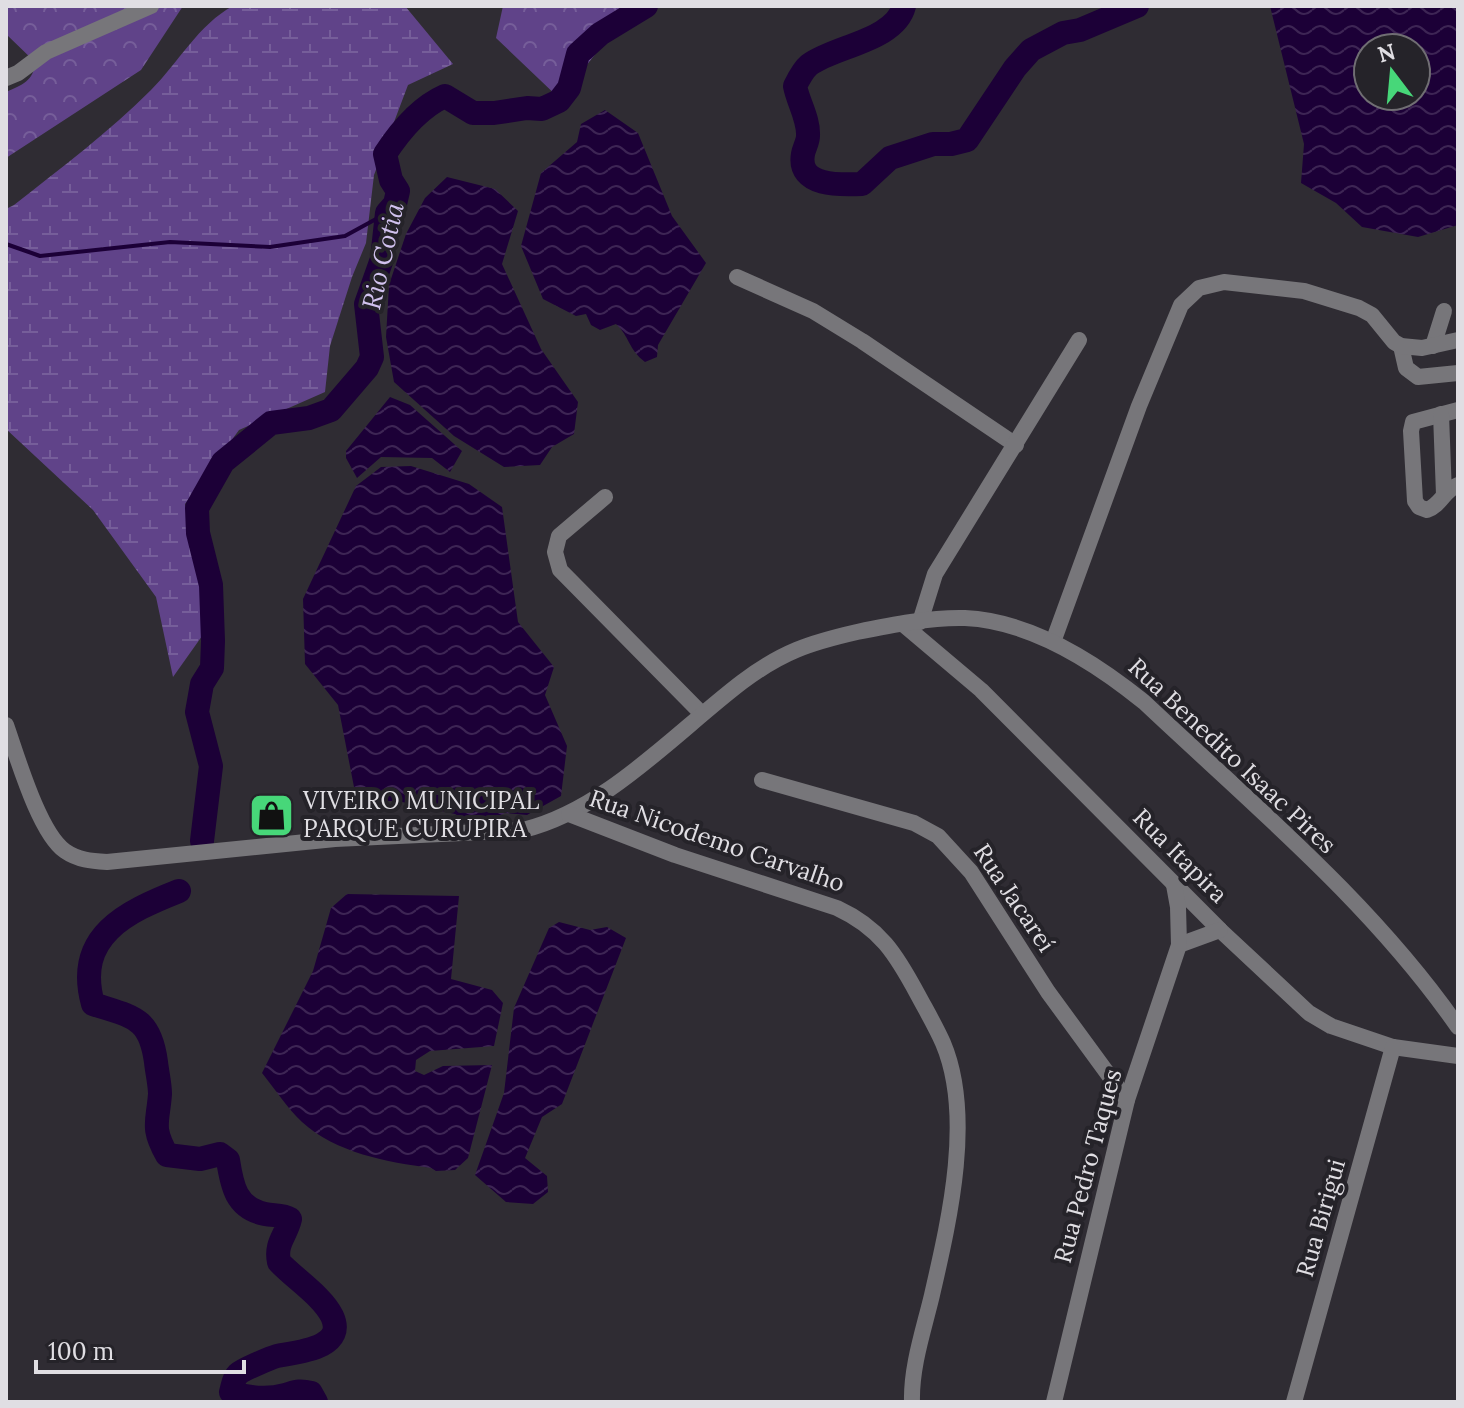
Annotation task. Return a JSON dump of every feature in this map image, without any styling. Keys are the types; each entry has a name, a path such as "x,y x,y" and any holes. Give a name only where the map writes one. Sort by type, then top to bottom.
{"street":[{"path":"6,78 46,52 151,6"},
{"path":"737,277 813,311 1016,445"},
{"path":"1053,642 1139,406 1181,305 1199,288 1224,282 1304,291 1335,298 1372,315 1394,342 1410,349 1458,340"},
{"path":"1433,346 1444,311"},
{"path":"912,623 935,574 1079,340"},
{"path":"1401,346 1406,368 1418,377 1458,373"},
{"path":"1444,495 1450,412 1413,422 1415,501 1419,507 1427,510 1437,506 1450,488 1458,485"},
{"path":"605,497 559,536 555,552 560,570 702,714"},
{"name":"Rua Benedito Isaac Pires","path":"6,725 32,797 53,840 81,860 107,862 335,839 523,830 548,824 569,814 639,766 702,714 788,652 837,637 912,623 966,618 1024,631 1053,642 1110,675 1144,702 1293,843 1410,962 1458,1027"},
{"name":"Rua Itapira","path":"912,623 1174,885 1309,1013 1331,1026 1393,1047 1458,1056"},
{"name":"Rua Jacareí","path":"762,780 914,823 938,836 971,872 1048,992 1127,1100"},
{"name":"Rua Nicodemo Carvalho","path":"569,814 675,855 837,908 866,924 895,954 944,1044 955,1091 958,1129 949,1213 915,1366 912,1402"},
{"name":"Rua Pedro Taques","path":"1054,1402 1127,1100 1179,945 1174,885"},
{"path":"1179,945 1220,930"},
{"name":"Rua Birigui","path":"1294,1402 1393,1047"}],"green space":[{"path":"6,6 183,6 141,70 6,158 6,92 30,78 35,62 6,34"},
{"path":"233,6 405,6 453,64 408,85 374,175 366,243 330,346 325,392 239,430 185,504 212,622 173,677 156,597 93,510 6,429 6,209 118,120 151,90 210,23"},
{"path":"503,6 639,6 626,15 560,99 496,38"}],"water":[{"path":"1270,6 1458,6 1458,225 1418,237 1362,227 1336,203 1301,183 1304,144"},
{"path":"605,110 638,133 672,216 706,263 658,345 657,357 645,362 616,324 600,330 591,325 586,314 576,316 543,299 521,246 541,173 577,142 581,124"},
{"path":"447,177 495,189 518,211 502,264 541,349 578,402 574,434 552,447 540,465 504,467 454,436 394,382 386,337 389,285 406,234 425,198"},
{"path":"390,397 410,405 462,451 450,472 432,458 381,457 357,478 346,458 346,451"},
{"path":"411,466 469,484 502,507 518,622 554,667 545,695 567,746 561,796 527,815 505,813 488,821 465,820 455,814 398,801 376,801 354,787 338,705 305,664 303,599 356,486 381,467"},
{"path":"347,894 459,896 451,979 492,990 503,1003 494,1046 430,1051 416,1060 415,1071 424,1075 443,1066 492,1065 468,1158 455,1170 436,1171 397,1163 346,1149 330,1141 297,1117 262,1073 313,971 331,908"},
{"path":"559,922 590,930 607,927 626,938 562,1104 542,1117 525,1158 547,1176 548,1192 533,1204 506,1202 475,1175 504,1093 514,1008 549,928"}],"waterway":[{"name":"Rio Cotia","path":"202,841 211,766 197,712 202,684 212,668 213,641 211,585 198,533 197,508 223,462 271,423 309,418 331,410 367,368 372,357 366,304 382,259 387,213 395,204 398,191 391,180 385,154 411,120 445,96 473,113 542,109 559,101 569,88 578,54 600,34 646,6"},
{"name":"Rio Cotia","path":"904,6 889,27 862,42 820,58 807,67 798,80 795,86 808,130 803,165 813,178 833,184 862,184 890,158 933,144 967,140 1015,68 1031,50 1063,33 1080,30 1137,6"},
{"path":"6,244 40,256 170,242 270,247 345,236 387,213"},
{"name":"Rio Cotia","path":"179,891 123,918 98,944 91,961 89,980 93,1004 129,1016 144,1027 149,1036 160,1090 157,1131 167,1155 200,1159 220,1154 228,1160 234,1187 248,1207 290,1219 280,1245 279,1262 315,1295 332,1316 335,1327 327,1342 308,1350 273,1357 245,1370 236,1376 231,1392 265,1398 303,1392 311,1393 316,1402"}],"place":[{"name":"VIVEIRO MUNICIPAL PARQUE CURUPIRA","path":"272,815"}]}
